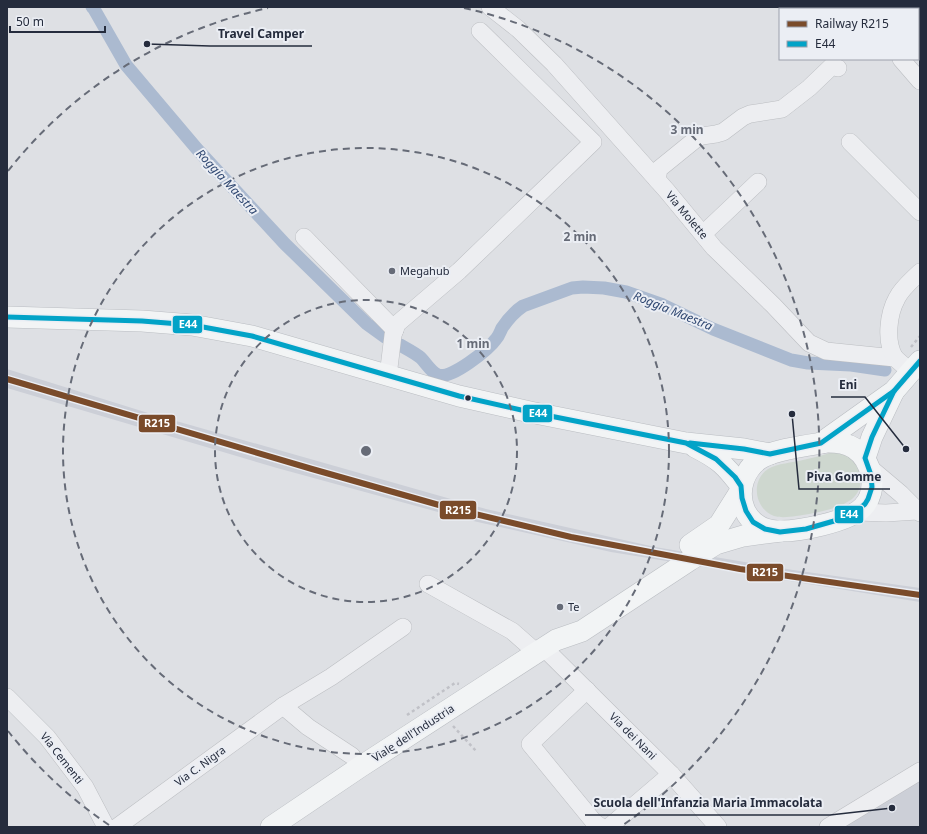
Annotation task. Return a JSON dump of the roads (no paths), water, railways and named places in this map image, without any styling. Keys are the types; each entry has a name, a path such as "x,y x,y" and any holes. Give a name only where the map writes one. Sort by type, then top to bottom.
{"main road":[{"path":"7,317 142,321 192,325 252,336 460,396 530,412 686,442 744,449 770,454"},
{"path":"821,443 894,391 916,366"},
{"path":"867,463 872,437 894,391"},
{"path":"686,442 719,460 727,467 741,488 743,506 749,518 761,528 770,531 802,529 843,518 857,512 868,501 872,477 867,463 861,453 853,447 842,443 828,442 770,454 759,459 749,468 741,488"},
{"name":"Viale dell'Industria","path":"546,647 573,620 673,557 719,525 741,488"},
{"name":"Viale dell'Industria","path":"271,827 372,759 546,647 582,631 716,544 743,536 781,531"}],"street":[{"name":"Via Molette","path":"490,7 518,29 554,64 657,180 714,248 773,305 809,343 826,351 895,358"},
{"path":"388,376 393,335 398,324 460,271 593,142 480,30"},
{"path":"902,60 920,80"},
{"path":"657,180 659,169 696,139 702,136 723,132 743,117 750,114 782,109 809,88 832,66 838,68"},
{"path":"850,142 920,212"},
{"path":"703,234 758,182"},
{"path":"304,237 395,330"},
{"path":"916,366 895,358 888,338 892,308 897,297 920,272"},
{"path":"867,463 901,494 918,512"},
{"path":"857,512 918,512"},
{"name":"Via dei Nani","path":"428,584 512,631 546,647 671,774 718,827"},
{"name":"Via C. Nigra","path":"106,826 283,706 331,677 403,627"},
{"path":"587,690 530,744 594,822 601,827"},
{"name":"Via Cementi","path":"7,697 52,744 85,787 106,826"},
{"path":"283,706 308,727 352,756"},
{"path":"828,827 920,771"},
{"path":"609,827 671,774"}],"waterway":[{"name":"Roggia Maestra","path":"92,7 126,65 197,149 285,244 367,324 385,337"},
{"name":"Roggia Maestra","path":"400,345 421,358 435,374 444,375 452,373 469,363 486,350 497,338 509,319 523,306 572,288 604,288 626,292 663,305 713,329 791,360 808,363 851,365 885,370"}],"rail line":[{"name":"R215","path":"7,379 446,507 571,537 740,569 920,595"}],"place":[{"name":"Travel Camper","path":"147,44"},
{"name":"Megahub","path":"392,271"},
{"name":"Piva Gomme","path":"792,414"},
{"name":"Eni","path":"906,449"},
{"name":"Te","path":"560,607"},
{"name":"Scuola dell'Infanzia Maria Immacolata","path":"892,808"}]}
